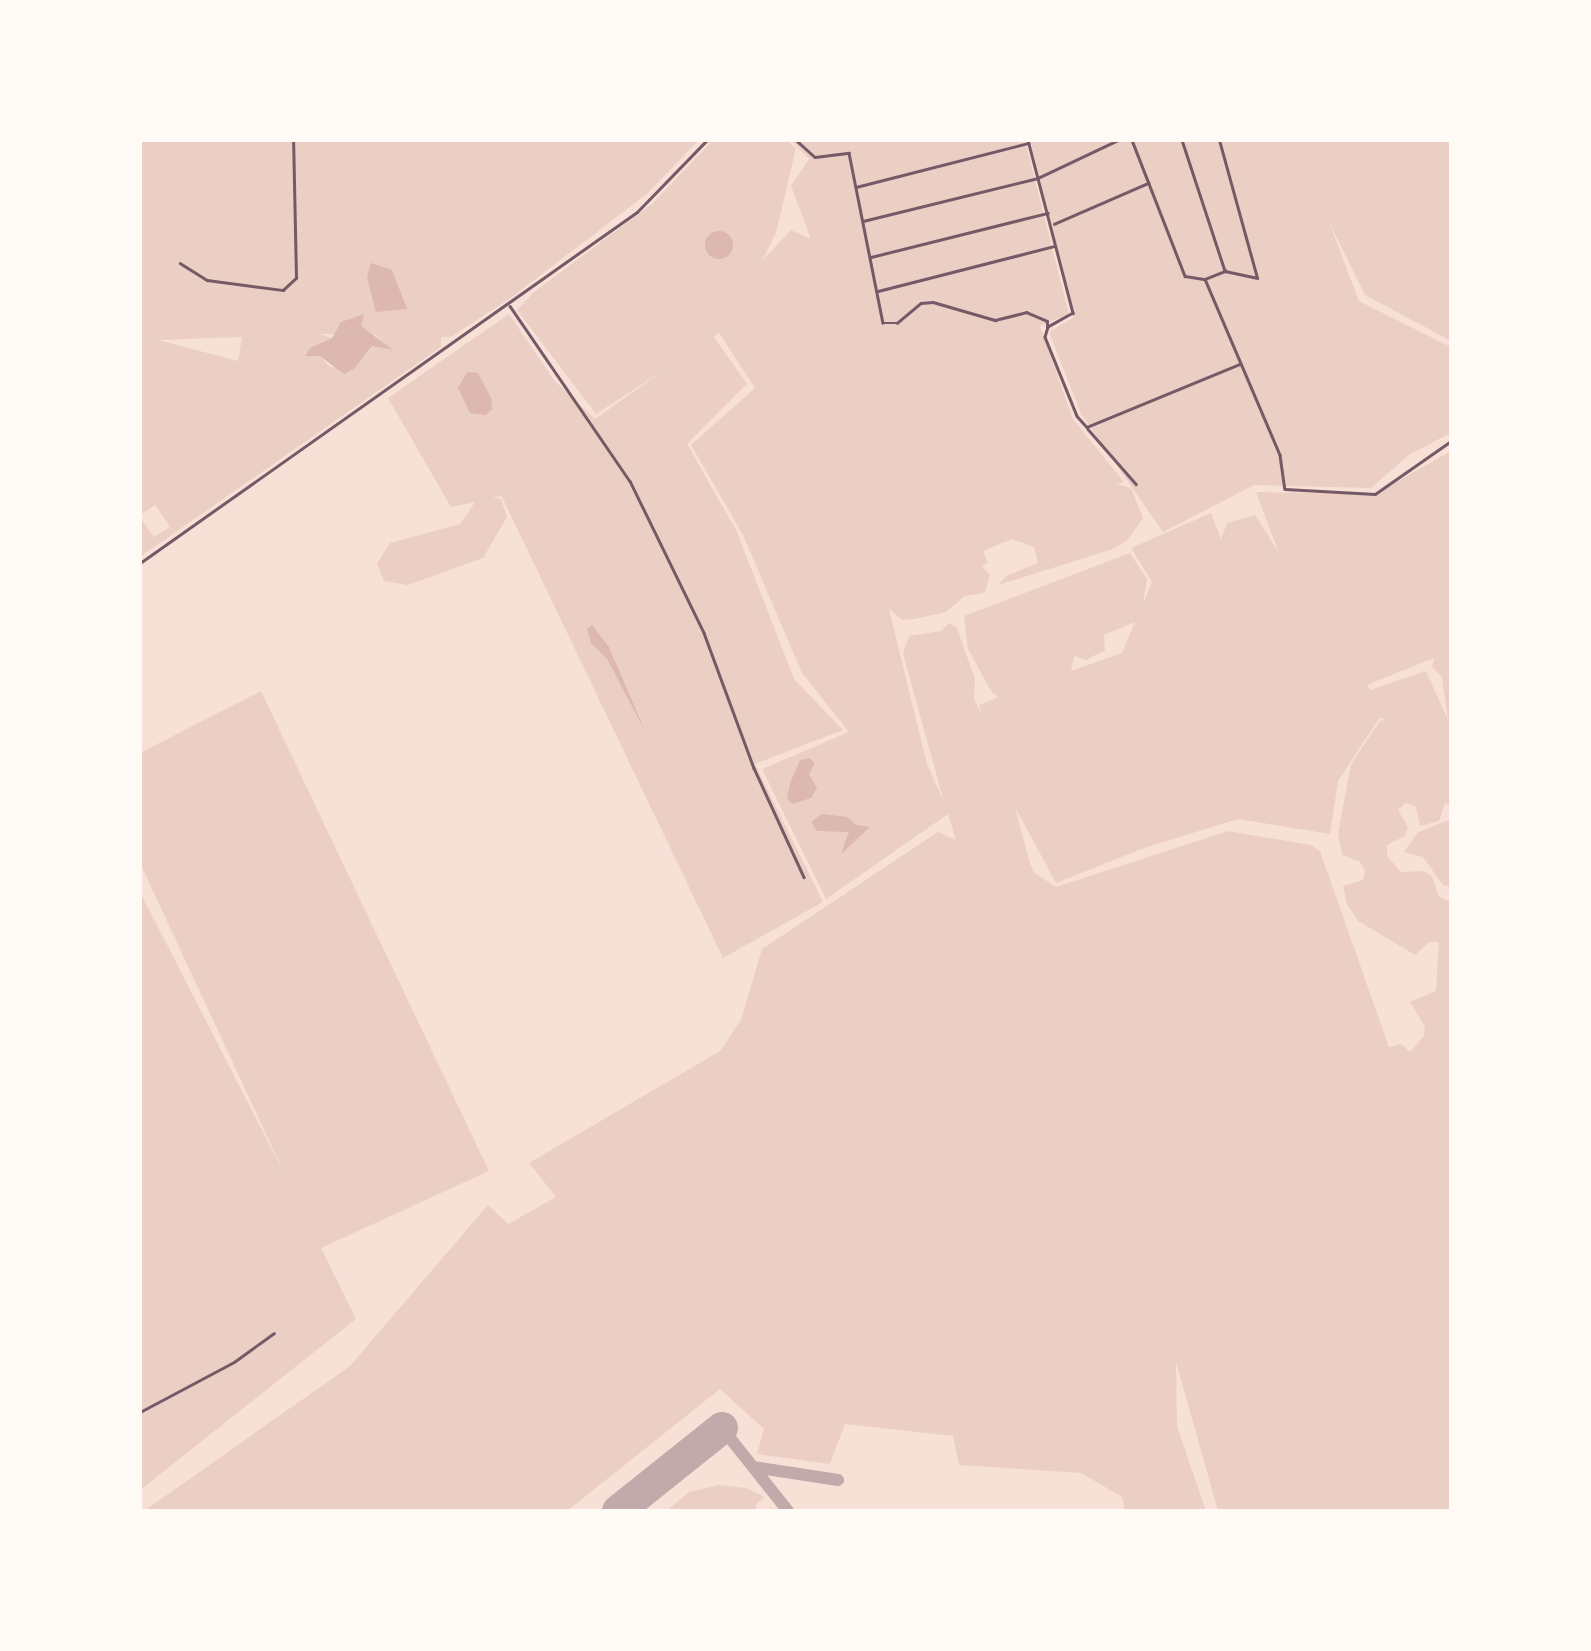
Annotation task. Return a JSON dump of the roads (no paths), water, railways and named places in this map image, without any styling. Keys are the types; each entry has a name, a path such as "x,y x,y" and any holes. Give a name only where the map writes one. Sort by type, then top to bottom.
{"street":[{"path":"180,264 207,280 283,290 296,278 292,140"},
{"path":"140,562 510,306 652,200 707,140"},
{"path":"796,140 815,157 849,153 883,323 889,326 922,303 934,302 995,320 1026,312 1047,321 1045,337 1076,416 1136,484"},
{"path":"862,222 1038,178 1118,140"},
{"path":"1132,140 1185,276 1205,280 1225,271 1257,278 1219,140"},
{"path":"1182,140 1225,271"},
{"path":"855,187 1028,142 1073,313 1048,327"},
{"path":"1052,225 1149,182"},
{"path":"870,257 1048,212"},
{"path":"875,292 1056,246"},
{"path":"1205,280 1280,455 1283,484 1290,492 1375,494 1451,441"},
{"path":"510,306 630,481 704,634 754,768 804,877"},
{"path":"1087,427 1240,364"},
{"path":"140,1412 234,1362 274,1332"}]}
